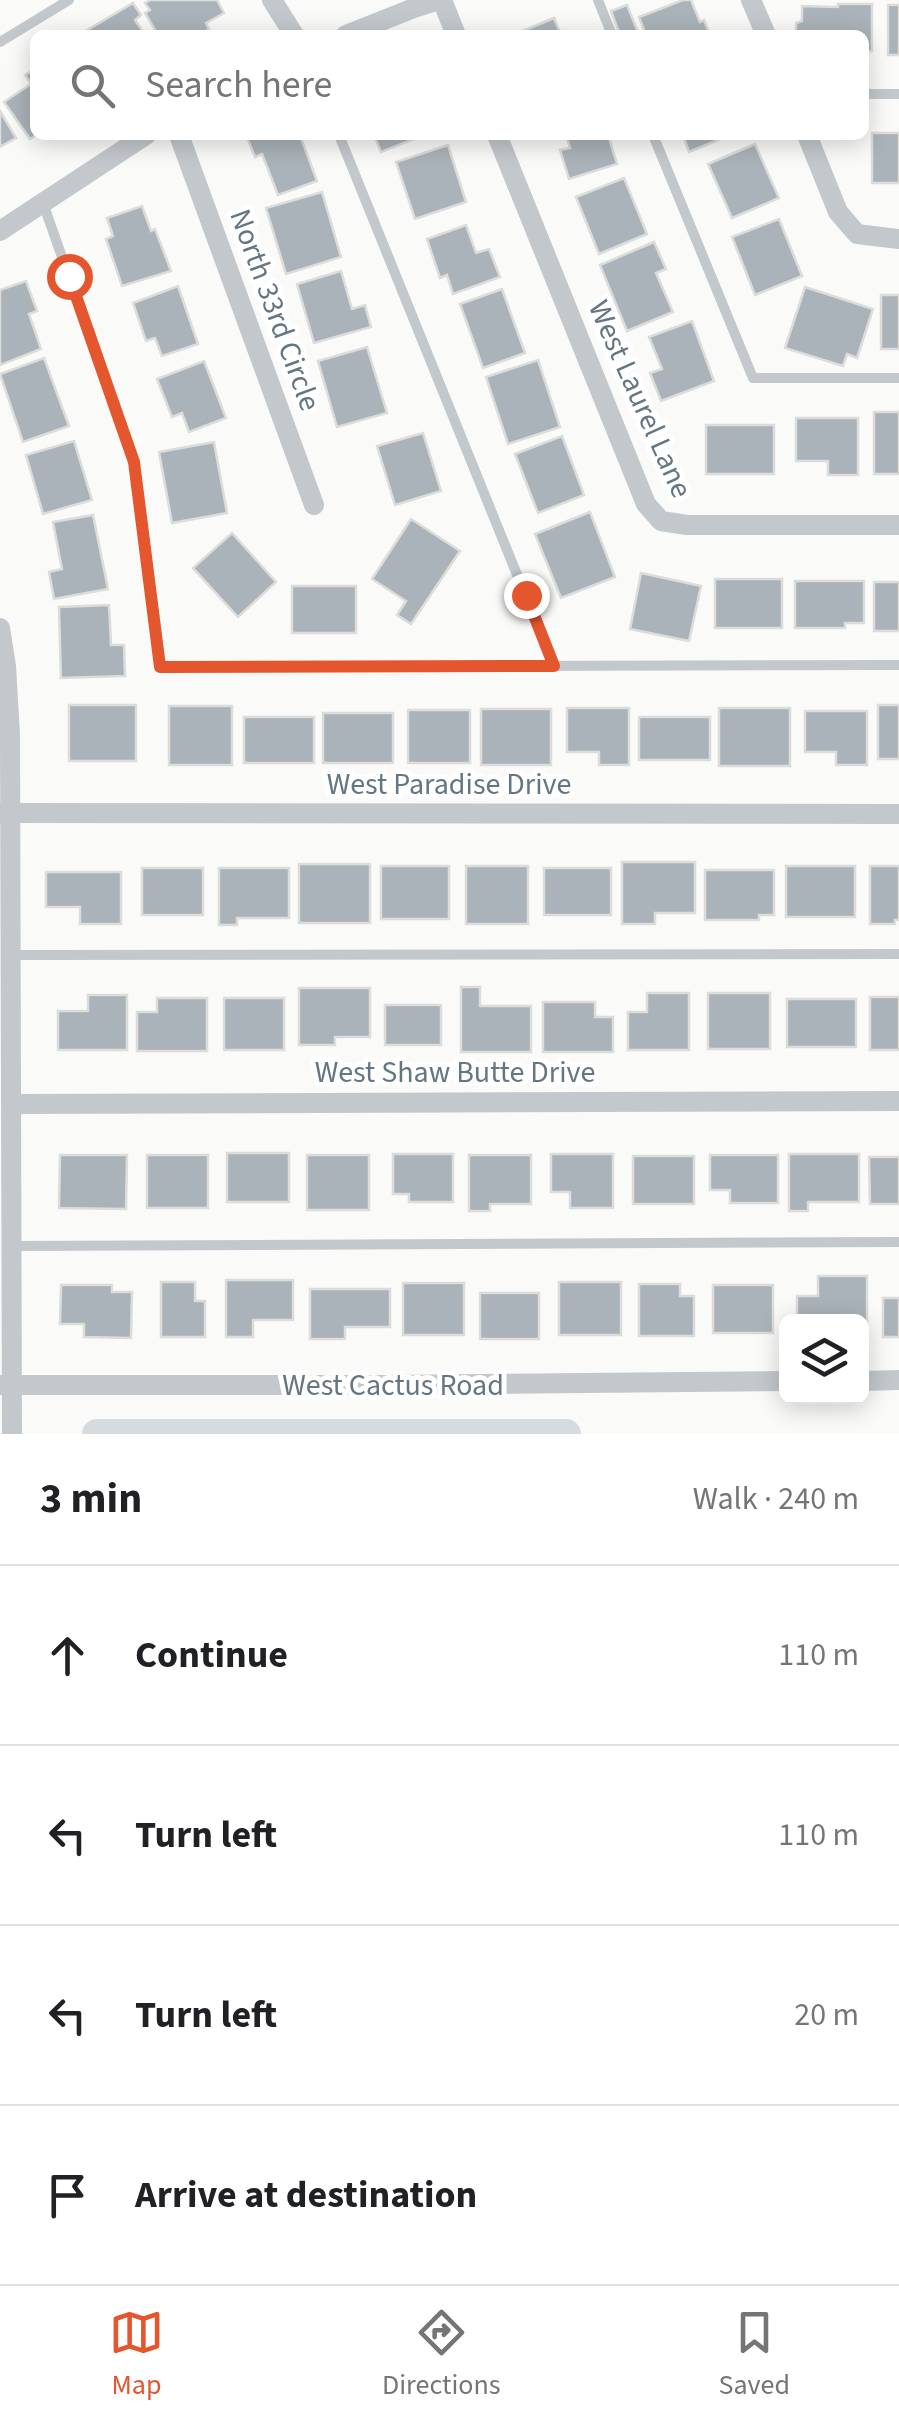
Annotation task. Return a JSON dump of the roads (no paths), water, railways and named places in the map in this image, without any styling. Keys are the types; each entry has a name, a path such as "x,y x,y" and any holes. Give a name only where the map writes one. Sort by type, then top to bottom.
{"main road":[{"name":"West Cactus Road","path":"97,1434 566,1434"}],"street":[{"path":"272,0 291,30"},
{"path":"359,30 441,0 454,30"},
{"path":"751,0 764,30"},
{"path":"0,230 138,140"},
{"name":"North 33rd Circle","path":"182,140 314,504"},
{"name":"West Laurel Lane","path":"499,140 646,504 660,521 688,525 899,525"},
{"path":"809,140 838,212 856,234 899,238"},
{"path":"0,628 10,735 5,813 11,955 6,1104 12,1246 7,1385 12,1434"},
{"name":"West Paradise Drive","path":"5,813 899,814"},
{"name":"West Shaw Butte Drive","path":"6,1104 899,1102"},
{"path":"869,1381 899,1380"},
{"name":"West Cactus Road","path":"7,1385 779,1382"}],"lane":[{"path":"0,42 69,0"},
{"path":"598,0 610,30"},
{"path":"869,94 899,94"},
{"path":"341,140 554,666"},
{"path":"655,140 753,378 899,378"},
{"path":"43,202 134,462 160,667 899,665"},
{"path":"11,955 899,954"},
{"path":"12,1246 899,1242"}]}
